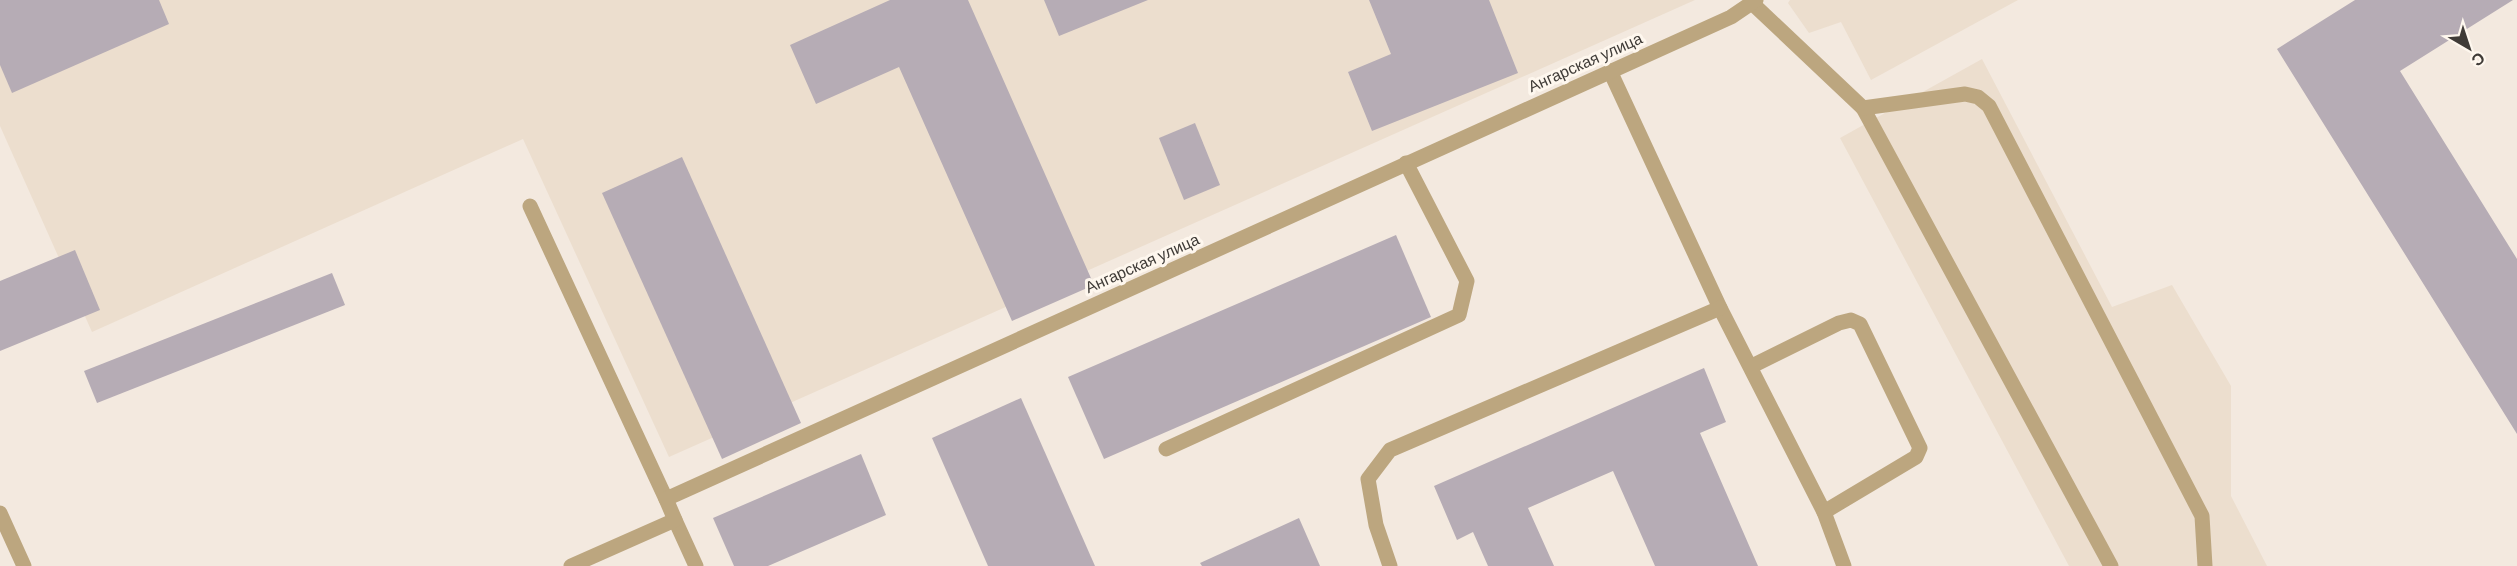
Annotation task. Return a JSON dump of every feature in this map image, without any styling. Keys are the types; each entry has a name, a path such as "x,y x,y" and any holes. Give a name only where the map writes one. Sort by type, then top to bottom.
{"street":[{"name":"Ангарская улица","path":"666,499 1731,17 1755,2"},
{"path":"1755,2 1863,108 2111,566"},
{"path":"1610,71 1720,308 1824,512 1845,566"},
{"path":"1863,108 1965,94 1978,97 1989,106 2202,516 2205,566"},
{"path":"1166,449 1460,315 1467,281 1406,163"},
{"path":"530,206 696,566"},
{"path":"1389,566 1376,525 1368,479 1390,450 1720,308"},
{"path":"1750,367 1839,323 1851,320 1860,324 1920,448 1916,457 1909,462 1824,512"},
{"path":"0,513 24,566"},
{"path":"571,566 675,520"}],"shaded area":[{"path":"0,0 1695,0 669,457 523,139 92,332 0,126"},
{"path":"1790,0 2018,0 1871,80 1841,22 1809,33 1788,3"},
{"path":"1982,59 2112,307 2172,285 2231,386 2231,496 2267,566 2069,566 1840,138"}],"building":[{"path":"0,0 159,0 169,24 12,93 0,65"},
{"path":"890,0 968,0 1094,285 1012,321 899,67 816,104 790,45"},
{"path":"1044,0 1148,0 1059,36"},
{"path":"1369,0 1489,0 1518,73 1372,131 1348,72 1391,54"},
{"path":"2355,0 2513,0 2400,71 2517,259 2517,434 2277,49"},
{"path":"1195,123 1220,185 1184,200 1159,138"},
{"path":"682,157 801,423 722,459 602,193"},
{"path":"1396,235 1431,317 1104,459 1068,377"},
{"path":"75,250 100,310 0,351 0,281"},
{"path":"332,273 345,305 97,403 84,371"},
{"path":"1704,368 1726,422 1700,433 1758,566 1655,566 1613,471 1528,508 1554,566 1488,566 1473,532 1457,540 1434,486"},
{"path":"1021,398 1095,566 988,566 932,438"},
{"path":"861,454 886,515 768,566 734,566 713,518"},
{"path":"1299,518 1320,566 1202,566 1200,563"}]}
